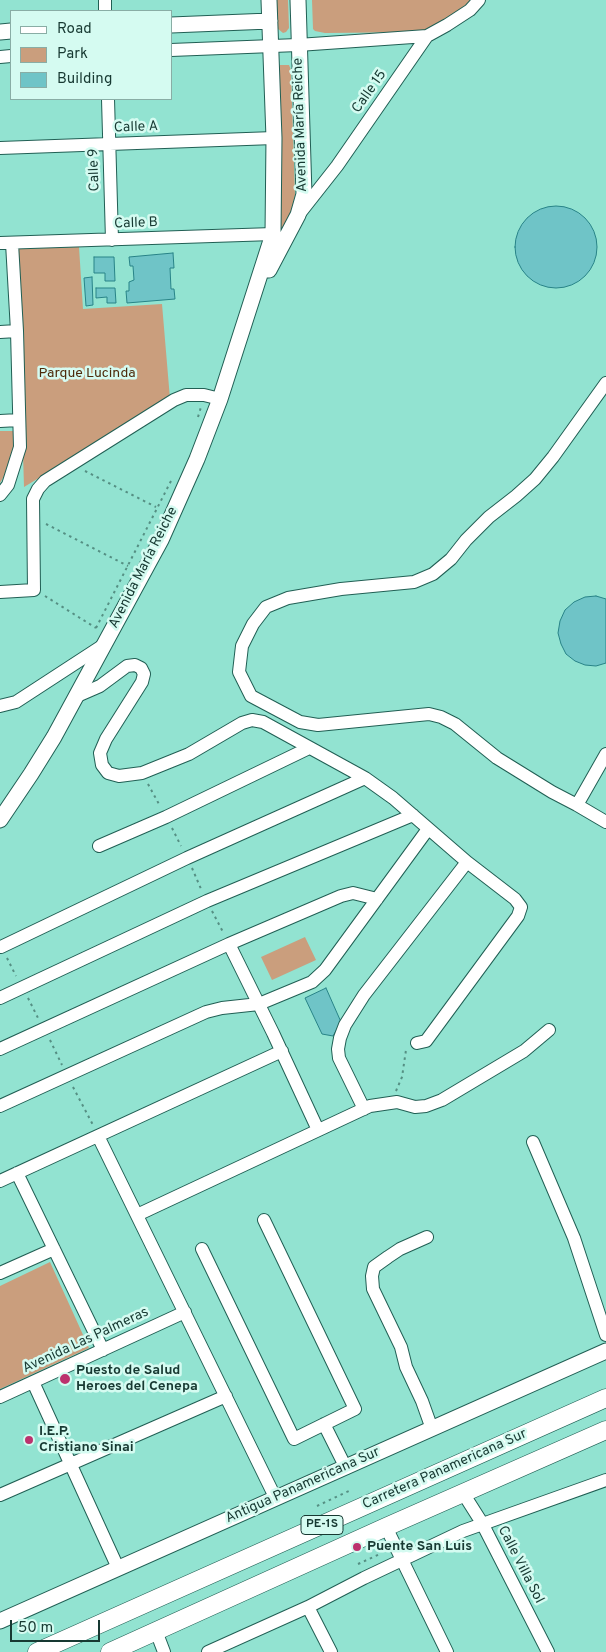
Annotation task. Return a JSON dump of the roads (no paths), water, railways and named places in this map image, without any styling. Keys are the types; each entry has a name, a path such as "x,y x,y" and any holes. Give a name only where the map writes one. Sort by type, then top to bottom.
{"highway":[{"name":"Carretera Panamericana Sur","path":"37,1652 606,1398"},
{"name":"Carretera Panamericana Sur","path":"110,1652 606,1430"}],"main road":[{"name":"Avenida María Reiche","path":"0,820 32,774 77,696 102,646 161,540 197,460 220,399 273,234 274,138 269,0"},
{"name":"Avenida María Reiche","path":"253,298 298,215 305,186 298,45 298,0"},
{"path":"172,25 270,21"},
{"name":"Antigua Panamericana Sur","path":"0,1621 346,1468 606,1350"}],"street":[{"name":"Calle 15","path":"298,215 337,166 427,36 447,26 470,10 479,0"},
{"path":"172,50 298,45 427,36"},
{"name":"Calle 9","path":"108,100 112,240"},
{"name":"Calle A","path":"0,148 274,138"},
{"name":"Calle B","path":"6,243 273,234"},
{"path":"0,495 8,485 20,447 17,331 6,243"},
{"path":"0,332 17,331"},
{"path":"606,383 535,479 489,517 466,540 451,559 433,574 414,582 341,589 297,596 266,607 253,624 242,646 239,672 251,696 300,722 318,725 429,714 441,717 454,724 497,758 606,822"},
{"path":"0,592 34,590 33,499 45,481 174,400 186,395 204,395 220,399"},
{"path":"0,421 19,420"},
{"path":"0,706 16,702 102,646"},
{"path":"77,696 100,686 128,666 135,665 141,668 144,674 142,682 106,739 100,754 102,765 108,773 118,776 142,773 189,754 242,723 252,720 263,722 365,778 393,798 467,862 516,898 521,907 518,916 426,1041 412,1044"},
{"path":"98,846 166,817 309,748"},
{"path":"578,805 606,754"},
{"path":"1,946 187,858 365,778"},
{"path":"0,998 207,901 413,815"},
{"path":"0,1106 206,1012 222,1008 260,1004 312,982 325,970 428,829"},
{"path":"364,1109 340,1058 339,1044 345,1025 364,996 467,862"},
{"path":"0,1049 229,944 341,896 352,894 377,899"},
{"path":"229,944 260,1004 318,1130"},
{"path":"137,1215 370,1106 397,1102 415,1107 426,1106 442,1100 524,1051 549,1030"},
{"path":"0,1180 282,1051"},
{"path":"98,1136 276,1499"},
{"path":"533,1142 574,1238 606,1335"},
{"path":"17,1172 103,1350"},
{"path":"202,1249 294,1439 355,1409 264,1220"},
{"path":"427,1237 400,1249 388,1257 374,1267 372,1276 374,1289 401,1347 406,1367 422,1401 432,1429"},
{"path":"0,1273 54,1249"},
{"name":"Avenida Las Palmeras","path":"0,1397 184,1312"},
{"path":"33,1382 118,1568"},
{"path":"0,1495 226,1396"},
{"path":"324,1424 346,1468"},
{"path":"208,1652 308,1607 402,1559 482,1523 606,1480"},
{"name":"Calle Villa Sol","path":"463,1493 482,1523 548,1652"},
{"path":"386,1527 447,1652"},
{"path":"308,1607 331,1652"},
{"path":"156,1632 164,1652"}],"place":[{"name":"Puesto de Salud Heroes del Cenepa","path":"65,1379"},
{"name":"I.E.P. Cristiano Sinai","path":"29,1440"},
{"name":"Puente San Luis","path":"357,1547"}],"park label":[{"name":"Parque Lucinda","path":"87,374"}]}
